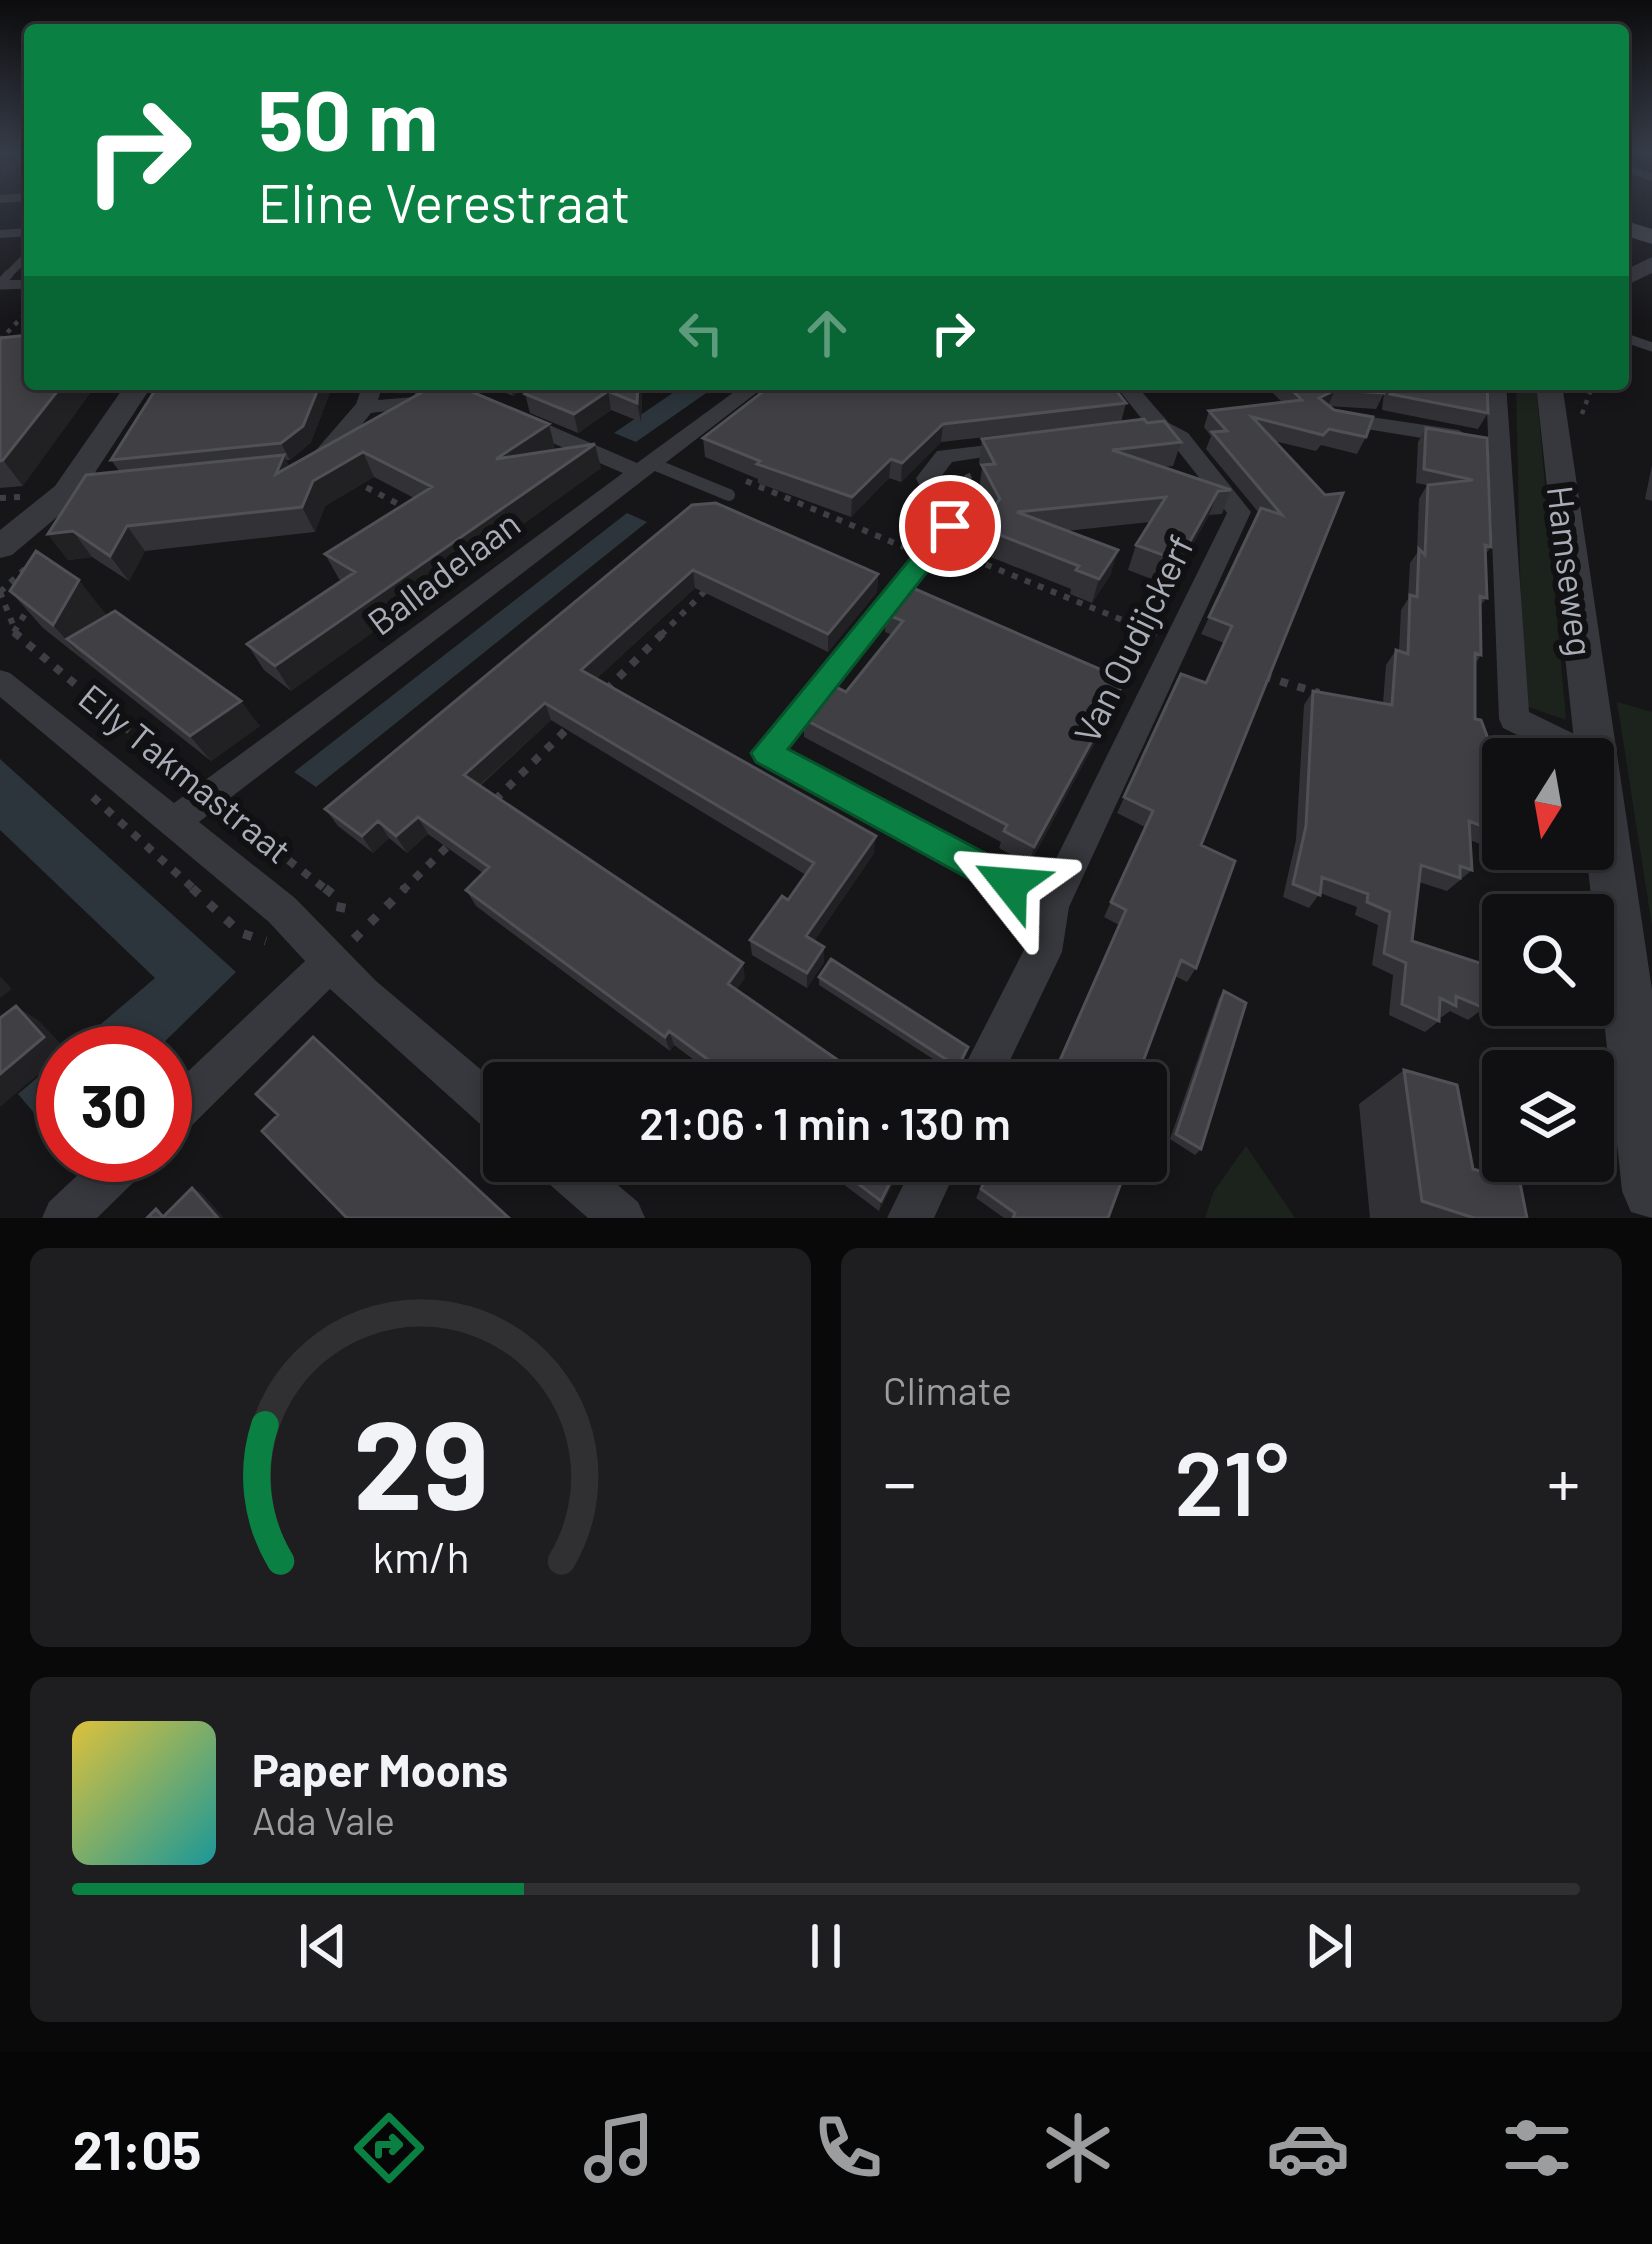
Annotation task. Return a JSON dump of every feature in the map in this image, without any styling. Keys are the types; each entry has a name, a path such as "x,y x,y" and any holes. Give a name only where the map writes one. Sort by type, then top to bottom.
{"street":[{"path":"0,547 80,492 137,390"},
{"name":"Balladelaan","path":"175,821 750,390"},
{"path":"1129,390 1161,428"},
{"name":"Hamseweg","path":"1497,390 1514,719 1553,738"},
{"name":"Hamseweg","path":"1549,390 1578,738"},
{"path":"307,467 336,448 350,416 369,396 425,393 446,399"},
{"path":"514,410 645,467"},
{"path":"1327,416 1502,444"},
{"path":"1117,433 1161,428"},
{"name":"Van Oudijckerf","path":"988,1062 1043,952 1051,906 1239,512 1180,438 1161,428"},
{"path":"1051,906 767,753 950,526 928,478 945,456 1052,441"},
{"name":"Elly Takmastraat","path":"0,681 282,910 330,963 483,1098"},
{"name":"Hamseweg","path":"1599,870 1652,1191"},
{"path":"192,1096 330,963"},
{"path":"65,1218 103,1182"},
{"path":"580,1182 622,1218"},
{"path":"910,1218 928,1182"}],"lane":[{"path":"0,284 24,260"},
{"path":"645,467 729,495"}],"path":[{"path":"0,340 24,315"},
{"path":"746,481 950,567 989,520 958,453"},
{"path":"307,467 404,507"},
{"path":"959,554 1176,641"},
{"path":"599,696 717,579"},
{"path":"0,592 14,632"},
{"path":"14,632 35,598"},
{"name":"Elly Takmastraat","path":"14,632 206,796 342,902 330,963"},
{"path":"1256,674 1296,689 1338,696"},
{"path":"482,813 583,712"},
{"path":"330,963 465,830"}],"shaded area":[{"path":"677,390 710,390 636,442 614,433"},
{"path":"1516,390 1537,390 1566,720 1523,705"},
{"path":"627,513 647,522 316,787 294,772"},
{"path":"1617,702 1652,712 1652,926"},
{"path":"0,759 236,972 181,1026 99,1026 155,978 0,830"},
{"path":"36,1079 36,1115 18,1094"},
{"path":"1246,1146 1295,1218 1205,1218 1214,1191"}],"building":[{"path":"24,336 24,390 58,390 0,461 0,338"},
{"path":"155,390 318,390 303,426 281,443 111,460"},
{"path":"426,390 467,390 549,424 496,459 595,444 275,666 247,644 355,572 325,554 432,487 363,452 313,481 302,507 127,526 110,556 73,531 48,534 86,475 284,455 276,474"},
{"path":"531,390 638,390 637,403 608,391 574,414 525,394"},
{"path":"765,390 1116,390 1126,403 943,424 902,463 891,459 852,497 757,464 760,461 703,438"},
{"path":"1292,390 1335,390 1319,398 1334,410 1373,417 1366,437 1329,429 1323,435 1252,417 1325,495 1343,493 1201,845 1235,861 1196,968 1181,960 1143,1062 1059,1062 1126,910 1111,902 1153,811 1124,797 1181,674 1206,683 1232,626 1209,617 1261,508 1282,515 1212,432 1227,431 1209,411 1302,400"},
{"path":"1390,390 1487,390 1488,413 1390,394"},
{"path":"1144,419 1147,423 1164,421 1181,442 1112,450 1231,490 1218,491 1179,561 1136,545 1166,497 1017,512 1118,550 1099,579 1076,570 1079,566 977,526 1000,499 982,465 995,464 982,439"},
{"path":"1426,428 1487,438 1491,547 1485,545 1487,598 1480,596 1481,655 1475,653 1475,719 1481,720 1488,738 1482,738 1482,826 1469,821 1472,870 1460,866 1460,878 1421,865 1412,941 1482,964 1482,1007 1456,996 1456,1006 1440,998 1439,1021 1402,1004 1406,963 1384,953 1390,912 1367,902 1368,894 1322,877 1320,895 1293,884 1306,826 1313,691 1392,705 1396,650 1408,654 1410,595 1417,597 1419,549 1425,555 1428,485 1473,480 1424,469"},
{"path":"716,503 878,574 828,634 693,570 581,670 876,836 806,936 824,947 807,973 750,940 782,896 788,900 814,863 545,703 464,775 743,963 728,984 841,1062 711,1062 669,1031 665,1037 466,890 489,867 418,817 396,836 378,821 362,836 325,809 692,505"},
{"path":"36,551 79,580 53,625 10,591"},
{"path":"908,586 1125,680 1034,847 1004,831 1007,825 804,719 832,685 846,692 903,621 886,614"},
{"path":"115,611 241,701 190,736 67,639"},
{"path":"831,959 968,1047 960,1062 950,1062 819,977"},
{"path":"1224,991 1246,1003 1201,1149 1176,1134"},
{"path":"16,1006 36,1028 36,1044 0,1074 0,1018"},
{"path":"313,1037 509,1218 347,1218 262,1131 278,1115 256,1094"},
{"path":"1404,1070 1457,1085 1473,1169 1482,1172 1482,1182 1520,1183 1527,1218 1474,1218 1422,1201"},
{"path":"856,1182 890,1182 881,1201"},
{"path":"984,1182 1121,1182 1108,1218 1013,1218 1015,1213 981,1189"},
{"path":"192,1188 218,1218 147,1218 156,1209 163,1217"}],"route":[{"path":"950,526 767,753 1010,884"}]}
